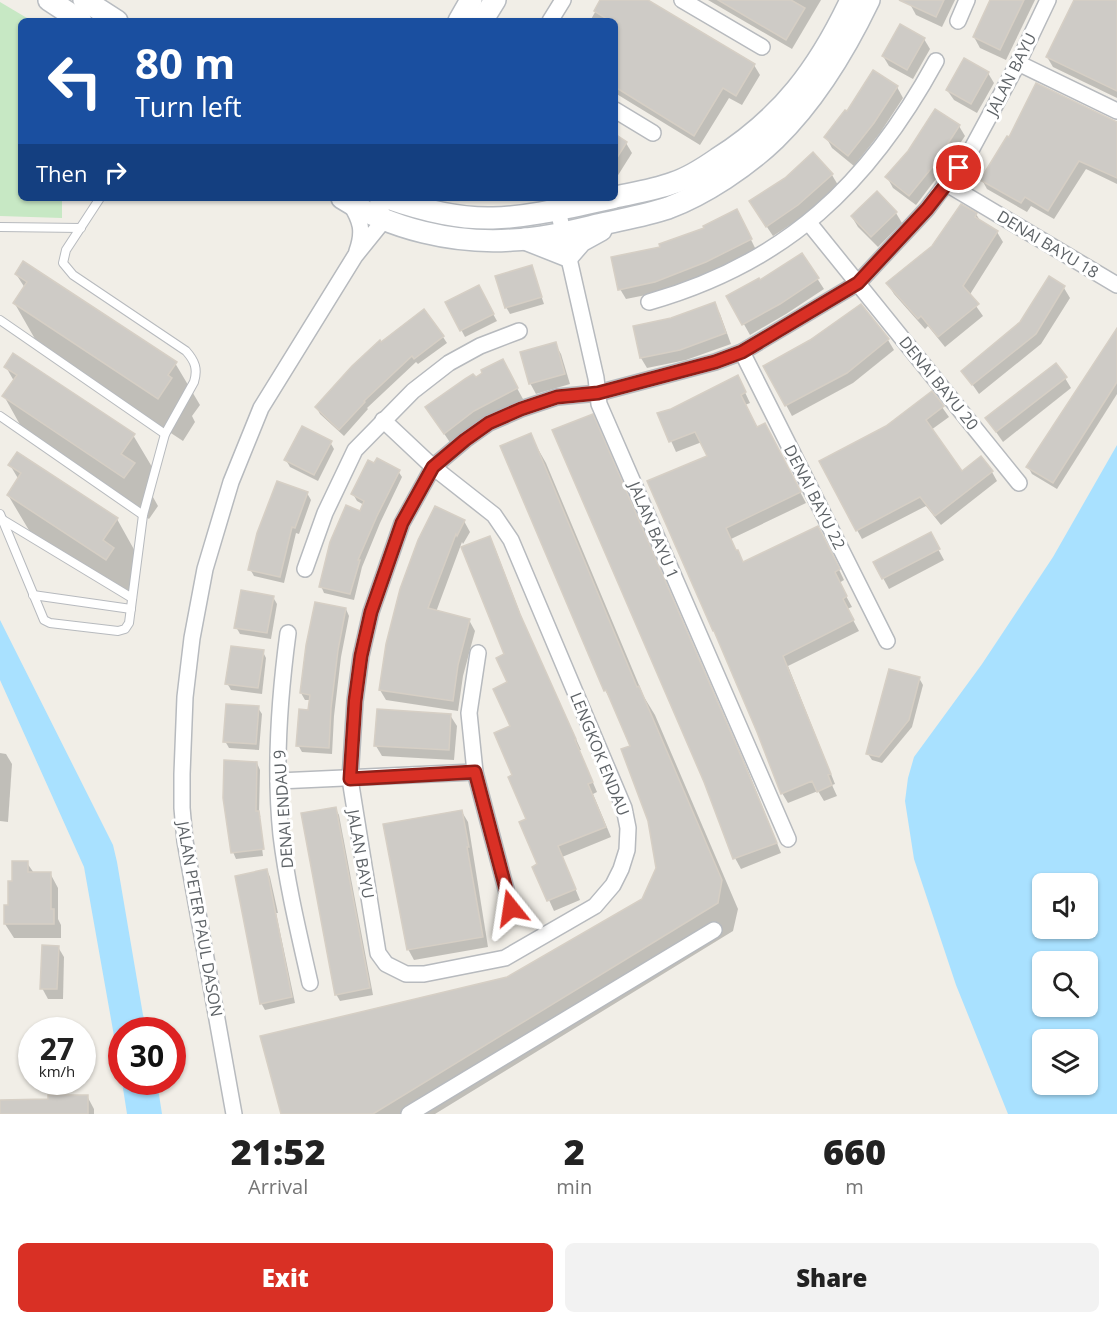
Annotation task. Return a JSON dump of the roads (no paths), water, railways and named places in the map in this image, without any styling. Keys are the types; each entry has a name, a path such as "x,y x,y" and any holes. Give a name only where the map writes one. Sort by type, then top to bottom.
{"main road":[{"path":"49,0 76,18"},
{"path":"84,0 112,18"},
{"path":"461,18 471,0"},
{"path":"484,18 495,0"},
{"path":"618,197 674,183 703,168 755,133 776,114 799,87 822,53 851,0"},
{"path":"346,201 381,219 404,226 461,238 488,240 524,239 563,233 668,208 703,191 749,161 774,140 796,117 821,84 869,0"},
{"path":"396,201 436,212 466,217 494,218 558,210 600,201"},
{"path":"524,239 568,256 581,241 620,220"}],"street":[{"path":"552,18 563,0"},
{"path":"682,0 762,47"},
{"path":"958,21 967,0"},
{"name":"JALAN BAYU","path":"378,953 350,779 355,701 361,656 371,612 402,523 433,467 489,423 557,397 598,393 715,362 742,352 858,283 927,209 970,152 1018,63 1048,0"},
{"path":"649,302 681,293 729,273 771,250 809,223 863,171 898,125 936,61"},
{"path":"1018,63 1117,111"},
{"path":"618,112 653,133"},
{"name":"DENAI BAYU 18","path":"947,184 1117,285"},
{"name":"JALAN PETER PAUL DASON","path":"346,201 361,222 362,228 355,256"},
{"path":"381,219 388,201"},
{"name":"JALAN BAYU 1","path":"558,210 604,414 788,839"},
{"name":"JALAN PETER PAUL DASON","path":"234,1114 185,840 182,808 185,697 192,638 205,569 231,482 261,408 355,256 377,230 381,219"},
{"name":"DENAI BAYU 20","path":"809,223 1019,483"},
{"path":"305,569 325,513 355,450 413,391 449,363 480,346 519,332"},
{"name":"DENAI BAYU 22","path":"742,352 887,641"},
{"name":"LENGKOK ENDAU","path":"378,953 386,964 406,974 424,974 505,958 596,906 613,885 621,868 627,849 628,828 624,808 511,540 494,516 433,467 383,420"},
{"name":"DENAI ENDAU 9","path":"288,633 280,689 278,781 281,834 289,888 310,983"},
{"path":"478,653 469,713 475,772 511,908"},
{"path":"278,781 475,772"},
{"path":"409,1114 714,930"}],"lane":[{"path":"1,517 42,617 50,623 122,631 128,627 143,514 165,434 194,382 196,365 186,351 73,275 63,263 66,250 98,201"},
{"path":"0,227 81,228"},
{"path":"0,320 165,434"},
{"path":"0,416 143,514"},
{"path":"1,517 132,598"},
{"path":"33,595 131,609"}],"water":[{"path":"1117,445 1117,1114 1008,1114 956,985 914,859 905,801 914,757 982,664 1053,557"},
{"path":"0,620 113,845 144,1017 111,1017 84,867 0,680"},
{"path":"124,1095 159,1095 162,1114 127,1114"}]}
